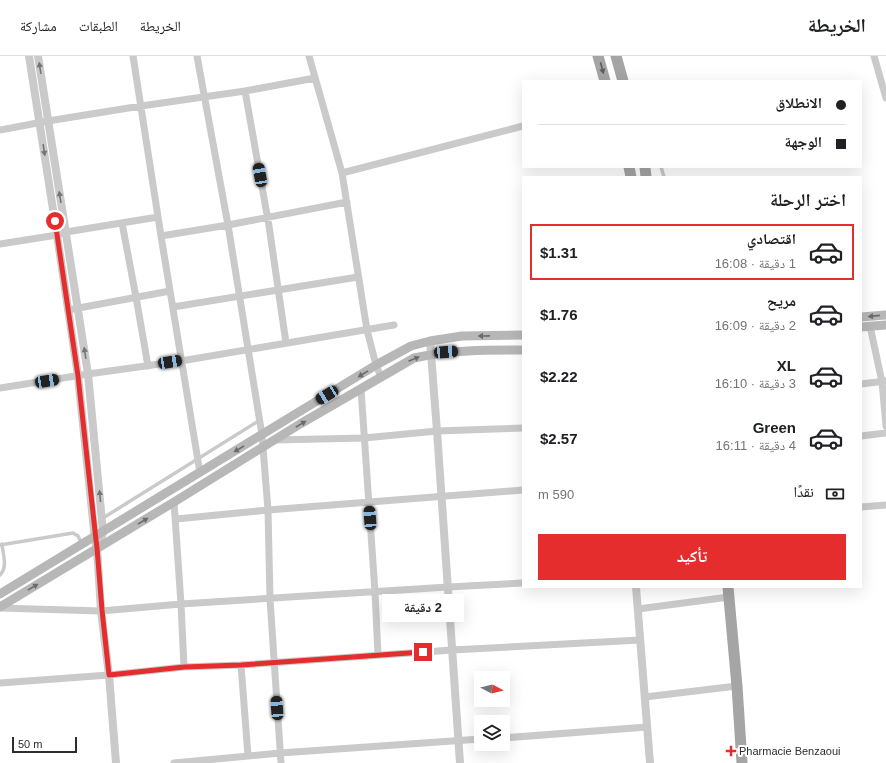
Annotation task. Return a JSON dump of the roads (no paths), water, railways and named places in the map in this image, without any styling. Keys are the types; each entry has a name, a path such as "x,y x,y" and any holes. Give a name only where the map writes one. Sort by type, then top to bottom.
{"main road":[{"path":"598,56 605,80"},
{"path":"616,56 623,80"},
{"path":"862,317 886,314"},
{"path":"865,326 886,325"},
{"path":"0,594 376,365 411,346 430,341 462,336 522,335"},
{"path":"462,336 464,351"},
{"path":"0,607 300,424 414,358 431,354 464,351 522,350"},
{"path":"728,592 737,686 742,763"}],"street":[{"path":"29,56 78,376 99,534"},
{"path":"38,56 88,374 102,519 97,548 116,763"},
{"path":"133,56 200,473"},
{"path":"197,56 228,225 262,435 268,510 270,599 281,763"},
{"path":"309,56 342,173 367,330 376,365 381,377"},
{"path":"874,56 886,97"},
{"path":"0,130 315,78"},
{"path":"245,90 267,218 286,343"},
{"path":"342,173 522,126"},
{"path":"161,236 267,218 347,202"},
{"path":"0,244 158,218"},
{"path":"122,223 148,366"},
{"path":"173,307 358,277"},
{"path":"68,310 170,290"},
{"path":"0,388 182,361 394,326"},
{"path":"865,326 884,381 886,426"},
{"path":"430,341 438,431 460,763"},
{"path":"862,384 884,381"},
{"path":"361,389 378,655"},
{"path":"275,440 364,438 438,431 522,428"},
{"path":"862,436 886,433"},
{"path":"176,519 268,510 522,490"},
{"path":"174,502 184,667"},
{"path":"862,507 886,505"},
{"path":"0,607 102,610 522,583"},
{"path":"636,588 650,763"},
{"path":"638,609 728,592"},
{"path":"0,683 109,675 184,667 241,665 452,650 640,640"},
{"path":"241,665 248,756"},
{"path":"645,697 737,686"},
{"path":"510,737 647,727"},
{"path":"174,763 280,753 474,740"}],"lane":[{"path":"102,519 260,420"},
{"path":"0,575 5,567 1,545 73,533 78,536 82,545"}],"place":[{"name":"Pharmacie Benzaoui","path":"731,751"}]}
